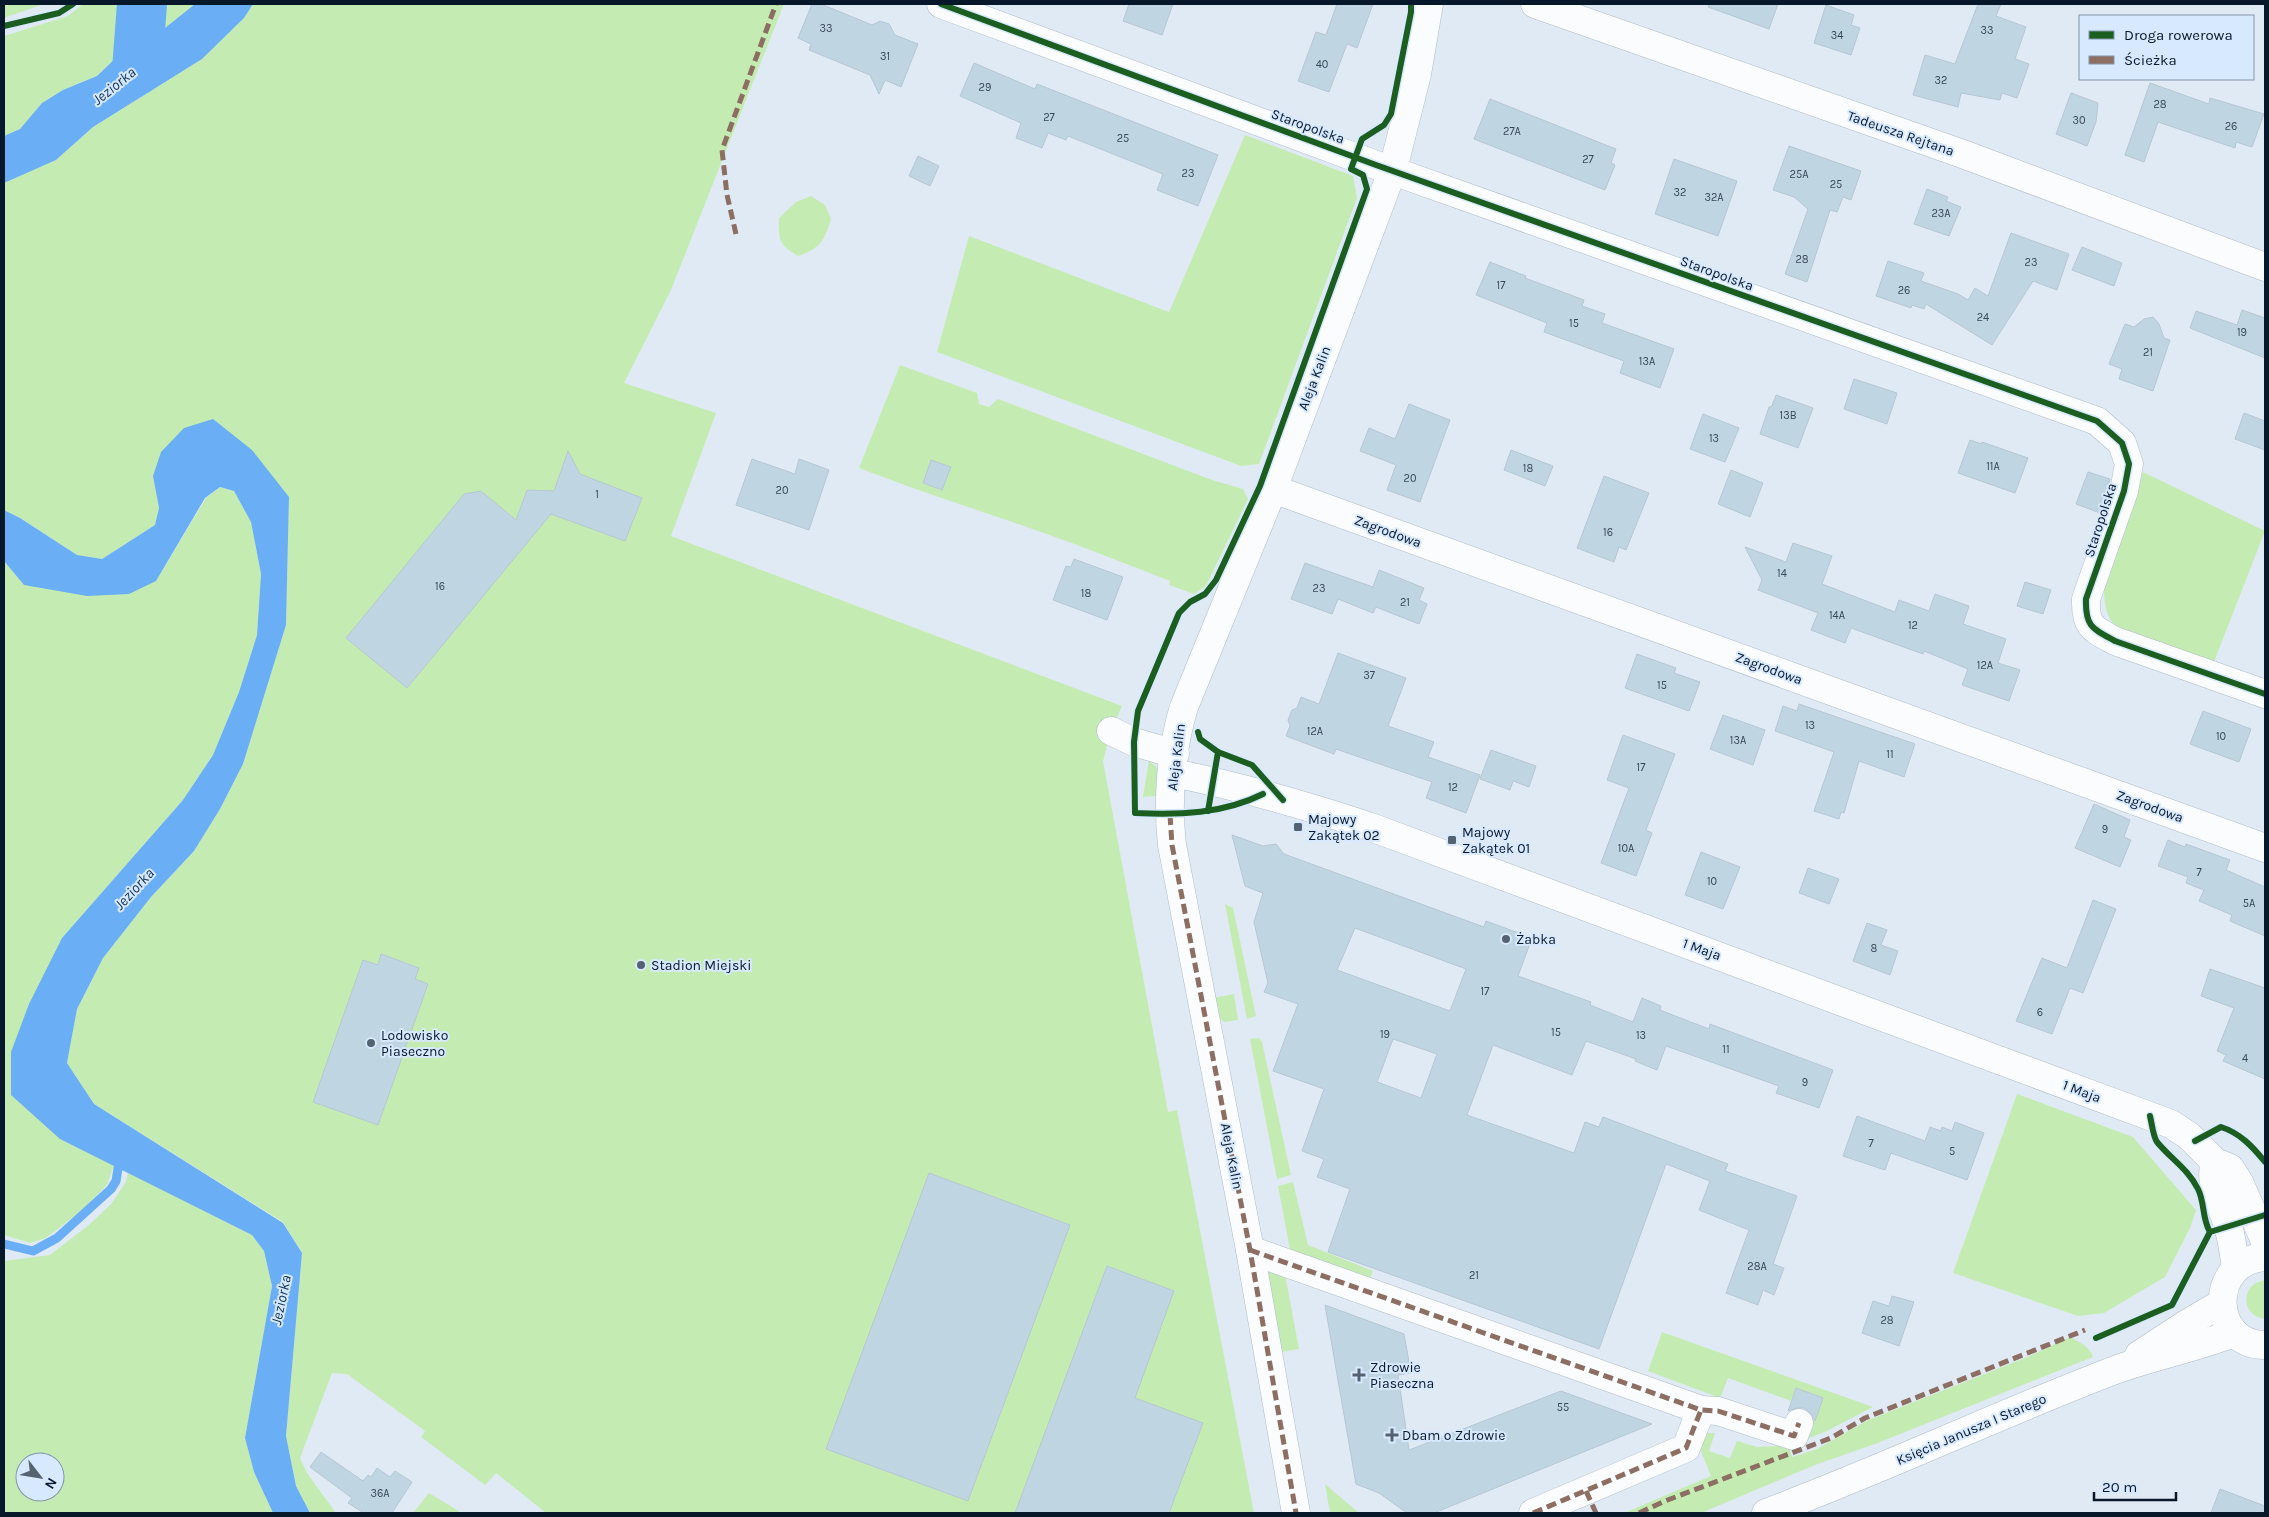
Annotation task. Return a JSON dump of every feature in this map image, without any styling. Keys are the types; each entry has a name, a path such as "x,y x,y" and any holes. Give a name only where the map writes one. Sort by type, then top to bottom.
{"street":[{"name":"Staropolska","path":"941,4 1393,170 2097,421 2122,443 2129,464 2124,491 2086,599 2085,614 2092,629 2115,641 2265,694"},
{"name":"Aleja Kalin","path":"1296,1513 1250,1250 1172,845 1170,815 1174,764 1178,725 1184,707 1273,489 1393,170 1418,74 1429,4"},
{"name":"Tadeusza Rejtana","path":"1535,4 1960,153 2265,266"},
{"name":"Zagrodowa","path":"1273,489 2265,848"},
{"name":"1 Maja","path":"1112,731 1174,764 1214,781 1340,817 2171,1124 2189,1136 2215,1162 2230,1168 2240,1182 2265,1241"},
{"path":"2215,1162 2212,1171 2213,1183 2228,1226 2236,1268"},
{"path":"1250,1250 1701,1410 1718,1411 1794,1436 1799,1424"},
{"path":"2265,1257 2249,1260 2236,1268 2227,1279 2222,1293 2226,1322 2234,1333 2246,1341 2265,1345"},
{"name":"Księcia Janusza I Starego","path":"2117,1370 2222,1303"},
{"name":"Księcia Janusza I Starego","path":"1766,1513 1826,1491 2117,1370 2198,1346 2234,1333"},
{"path":"1533,1513 1686,1448 1701,1410"},
{"name":"Księcia Janusza I Starego","path":"1791,1513 1826,1491"}],"green space":[{"path":"4,4 44,4 4,18"},
{"path":"83,4 133,4 121,53 97,76 63,90 42,103 20,129 4,136 4,36 68,16"},
{"path":"152,4 195,4 150,40"},
{"name":"Stadion Miejski","path":"253,4 784,4 671,290 624,383 716,413 671,536 1122,706 1111,731 1103,761 1168,1112 1177,1110 1254,1513 546,1513 496,1473 485,1485 421,1437 425,1431 347,1374 332,1373 300,1458 307,1473 336,1513 310,1513 296,1486 286,1436 302,1253 283,1222 94,1104 67,1063 77,1009 103,958 151,897 194,851 220,809 243,764 286,625 289,497 153,476 159,508 155,525 102,559 77,555 20,518 4,510 4,183 56,160 93,127 202,59 244,18"},
{"path":"1245,135 1353,176 1357,198 1259,464 1241,466 937,352 969,236 1169,312"},
{"path":"811,196 825,205 831,219 824,238 817,247 798,256 783,245 781,241 779,218 796,202"},
{"path":"900,365 977,393 979,404 989,407 998,399 1212,480 1243,489 1248,499 1206,586 1194,594 1169,585 1170,581 1082,547 859,468"},
{"path":"2143,472 2265,531 2212,667 2126,631 2116,625 2108,615 2104,584 2133,506"},
{"path":"220,487 234,491 251,522 261,574 257,635 239,692 213,755 183,800 62,938 60,1139 114,1165 107,1185 81,1211 46,1238 30,1243 4,1235 4,561 24,585 156,581 206,498"},
{"path":"1149,760 1157,768 1157,796 1143,797"},
{"path":"1225,904 1233,908 1256,1016 1247,1019"},
{"path":"1234,994 1238,1020 1224,1022 1216,1015 1213,998"},
{"path":"1259,1038 1262,1042 1291,1175 1277,1179 1250,1039"},
{"path":"2017,1094 2133,1137 2196,1210 2190,1228 2165,1277 2104,1313 2078,1316 1953,1273"},
{"path":"128,1172 252,1235 264,1251 272,1286 245,1438 254,1472 273,1513 4,1513 4,1261 50,1255 90,1224 111,1204 126,1182"},
{"path":"1293,1182 1308,1245 1373,1271 1371,1276 1367,1278 1290,1250 1278,1186"},
{"path":"1264,1269 1285,1274 1299,1349 1280,1352"},
{"path":"2265,1280 2265,1319 2257,1317 2251,1312 2246,1300 2247,1293 2251,1287 2257,1282"},
{"path":"1662,1332 1873,1407 1827,1431 1789,1446 1809,1419 1815,1420 1823,1398 1796,1388 1791,1401 1728,1378 1720,1398 1648,1371"},
{"path":"2070,1337 2087,1347 2092,1353 2093,1357 1875,1444 1815,1465 1701,1513 1624,1513 1711,1476 1699,1446 1704,1433 1715,1433 1709,1451 1730,1458 1737,1441 1757,1447 1778,1446 1783,1448 1789,1446 1792,1457 1817,1449 1866,1421 2030,1356"},
{"path":"1325,1484 1359,1513 1330,1513"},
{"path":"429,1493 462,1513 413,1513"}],"water":[{"name":"Jeziorka","path":"195,4 253,4 244,18 202,59 93,127 56,160 4,183 4,136 20,129 42,103 63,90 97,76 121,53 150,40"},
{"name":"Jeziorka","path":"213,419 252,450 289,497 286,625 243,764 220,809 194,851 151,897 103,958 77,1009 67,1063 94,1104 283,1223 302,1253 286,1436 296,1486 310,1513 273,1513 254,1472 245,1438 272,1286 264,1251 252,1235 60,1139 11,1095 11,1052 29,1004 62,938 183,800 213,755 239,692 257,635 261,574 251,522 234,491 220,487 205,498 156,581 129,594 87,596 24,585 4,561 4,510 20,518 77,555 102,559 155,525 159,508 153,476 161,452 184,428"}],"building":[{"path":"812,4 821,4 872,25 880,21 889,24 895,35 918,44 901,87 885,80 879,94 870,75 809,50 811,44 798,38"},
{"path":"1129,4 1173,4 1162,35 1123,21"},
{"path":"1337,4 1373,4 1357,48 1347,44 1329,92 1298,81 1316,32 1326,35"},
{"path":"1709,4 1778,4 1769,29 1708,7"},
{"path":"1978,4 2001,4 1996,16 2026,27 2015,59 2029,64 2017,98 2002,93 2000,100 1961,93 1958,107 1913,95 1925,55 1955,64"},
{"path":"1826,5 1854,15 1851,25 1860,28 1851,55 1814,43"},
{"path":"974,63 1035,89 1037,84 1218,155 1198,206 1157,190 1163,174 1068,136 1066,140 1048,133 1042,148 1016,138 1021,123 960,96"},
{"path":"2150,83 2209,104 2210,98 2264,114 2252,147 2236,142 2235,148 2158,122 2144,162 2125,155"},
{"path":"2071,93 2098,103 2096,122 2087,146 2056,134"},
{"path":"1490,99 1616,149 1611,163 1615,165 1605,190 1474,139"},
{"path":"1789,146 1861,171 1851,200 1843,197 1837,212 1830,210 1807,282 1785,274 1808,209 1794,197 1773,190"},
{"path":"918,156 939,166 930,186 909,176"},
{"path":"1674,159 1737,181 1718,236 1655,214"},
{"path":"1927,189 1948,197 1946,201 1961,207 1949,236 1914,224"},
{"path":"2011,233 2069,254 2057,290 2033,281 1992,345 1926,304 1924,309 1912,305 1911,308 1876,296 1888,261 1924,273 1921,281 1958,294 1968,300 1975,288 1988,296"},
{"path":"2082,247 2122,263 2114,286 2072,270"},
{"path":"1490,262 1526,276 1525,278 1584,300 1582,306 1605,314 1602,323 1674,349 1660,388 1620,373 1624,361 1544,332 1547,323 1476,295"},
{"path":"2242,310 2265,318 2265,358 2190,328 2196,311 2237,325"},
{"path":"2153,317 2159,324 2164,338 2170,340 2153,391 2119,379 2122,369 2109,364 2125,324 2134,327 2144,319"},
{"path":"1854,379 1897,393 1887,424 1844,409"},
{"path":"1776,395 1813,408 1798,448 1760,434 1769,407 1772,406"},
{"path":"1409,404 1450,420 1420,502 1387,490 1396,465 1360,451 1369,428 1395,439"},
{"path":"2244,413 2265,421 2265,450 2235,439"},
{"path":"1703,414 1739,428 1725,462 1690,449"},
{"path":"1970,440 1982,444 1982,442 2028,458 2015,493 1958,473"},
{"path":"1511,450 1553,466 1545,486 1504,470"},
{"path":"568,451 580,474 642,498 625,541 551,514 407,688 346,638 464,494 481,491 516,520 527,490 554,491"},
{"path":"752,459 795,474 799,459 829,470 809,530 736,505"},
{"path":"931,460 951,467 942,490 923,483"},
{"path":"1731,470 1763,483 1750,517 1718,504"},
{"path":"2088,472 2110,479 2100,513 2076,504"},
{"path":"1604,476 1649,493 1626,550 1619,547 1614,562 1577,548"},
{"path":"1793,543 1832,556 1822,584 1895,612 1899,600 1929,611 1935,594 1969,606 1963,624 2006,639 1998,663 2020,670 2009,701 1962,685 1968,669 1924,651 1923,654 1851,628 1845,643 1811,630 1818,613 1758,590 1762,580 1745,547 1786,562"},
{"path":"1074,559 1123,577 1107,620 1053,600 1066,566 1071,567"},
{"path":"1305,563 1373,587 1379,570 1424,588 1419,600 1427,604 1419,624 1376,607 1373,613 1338,599 1332,614 1291,599"},
{"path":"2025,582 2051,590 2043,614 2017,606"},
{"path":"1338,653 1406,678 1388,726 1434,742 1428,757 1480,775 1466,813 1426,798 1432,782 1336,749 1334,754 1286,736 1290,726 1288,720 1292,710 1297,708 1301,697 1319,704"},
{"path":"1637,654 1676,668 1674,673 1700,682 1689,711 1625,688"},
{"path":"1799,704 1915,744 1904,777 1859,761 1844,813 1841,812 1839,819 1814,811 1834,752 1775,731 1783,706 1797,711"},
{"path":"2203,711 2251,729 2239,762 2190,744"},
{"path":"1723,715 1765,730 1753,765 1710,749"},
{"path":"1623,735 1675,754 1646,830 1652,833 1636,876 1601,863 1629,788 1607,780"},
{"path":"1491,750 1536,766 1529,787 1513,781 1510,790 1480,779"},
{"path":"2094,804 2130,820 2124,837 2131,840 2120,867 2075,848"},
{"path":"1232,835 1263,846 1276,844 1284,854 1484,927 1486,921 1532,938 1518,976 1591,1002 1590,1005 1633,1022 1642,998 1661,1006 1660,1010 1709,1029 1710,1024 1833,1070 1819,1108 1776,1093 1779,1086 1666,1046 1657,1070 1635,1061 1636,1059 1586,1041 1572,1075 1493,1045 1467,1115 1574,1153 1585,1122 1599,1127 1603,1117 1728,1164 1725,1171 1797,1196 1773,1264 1784,1268 1774,1295 1763,1290 1758,1305 1726,1293 1749,1230 1699,1210 1710,1181 1666,1164 1599,1349 1328,1252 1350,1189 1317,1177 1324,1159 1302,1151 1324,1089 1273,1071 1298,1004 1264,992 1268,983 1254,922 1263,893 1245,886","holes":["1355,928 1466,969 1450,1011 1337,970","1393,1039 1437,1054 1421,1098 1377,1082"]},
{"path":"2168,840 2185,847 2186,844 2230,860 2226,870 2265,887 2265,936 2230,921 2232,915 2199,901 2204,890 2186,883 2188,877 2158,866"},
{"path":"1701,852 1740,867 1723,909 1685,895"},
{"path":"1808,868 1839,879 1829,904 1799,893"},
{"path":"2093,900 2116,909 2083,993 2070,988 2052,1034 2016,1021 2042,958 2067,968"},
{"path":"1867,923 1887,930 1881,945 1898,951 1890,975 1853,961"},
{"name":"Lodowisko Piaseczno","path":"381,954 419,968 415,979 428,984 378,1125 313,1102 363,960 378,965"},
{"path":"2210,969 2265,988 2265,1079 2223,1061 2226,1055 2217,1051 2234,1008 2201,996"},
{"path":"1857,1116 1925,1141 1930,1127 1941,1131 1942,1127 1952,1131 1955,1122 1984,1133 1967,1180 1891,1153 1885,1170 1843,1156"},
{"path":"929,1173 1070,1225 968,1501 826,1449"},
{"path":"1107,1266 1174,1291 1135,1398 1203,1423 1169,1513 1015,1513"},
{"path":"1892,1296 1914,1302 1899,1346 1862,1333 1873,1301 1889,1306"},
{"path":"1325,1305 1404,1334 1411,1373 1398,1375 1409,1450 1561,1391 1652,1424 1434,1513 1407,1513 1379,1493 1356,1484"},
{"path":"1796,1388 1823,1398 1815,1421 1811,1413 1804,1408 1788,1411"},
{"path":"321,1452 363,1481 368,1475 371,1477 377,1468 390,1477 395,1471 412,1482 392,1513 364,1513 348,1503 352,1498 310,1467"},
{"path":"2220,1489 2265,1506 2265,1513 2211,1513"}],"waterway":[{"name":"Jeziorka","path":"137,70 142,4"},
{"path":"4,1244 33,1251 57,1238 111,1189 116,1181 120,1156"}],"marked path":[{"path":"736,234 727,195 722,150 776,4"},
{"path":"1170,815 1172,845 1250,1250 1296,1513"},
{"path":"1250,1250 1701,1410 1718,1411 1794,1436 1799,1423"},
{"path":"1639,1513 1665,1501 1831,1438 1865,1418 2085,1330"},
{"path":"1533,1513 1686,1448 1701,1410"},
{"path":"1586,1491 1596,1513"}],"cycle path":[{"path":"4,26 59,13 73,4"},
{"path":"941,4 1376,165 2097,421 2122,443 2129,464 2124,491 2086,599 2087,616 2092,626 2115,641 2265,694"},
{"path":"1263,794 1232,806 1200,812 1168,814 1135,813 1134,742 1138,711 1179,613 1190,602 1205,594 1216,580 1260,486 1367,189 1363,175 1351,169 1362,139 1384,125 1391,114 1411,4"},
{"path":"1198,732 1200,739 1218,752 1208,811"},
{"path":"1218,752 1252,765 1283,800"},
{"path":"2150,1116 2157,1142 2184,1170 2198,1189 2207,1227 2210,1232"},
{"path":"2195,1141 2221,1127 2246,1141 2265,1162"},
{"path":"2096,1338 2172,1305 2210,1232 2265,1215"}],"place":[{"name":"Majowy Zakątek 02","path":"1298,827"},
{"name":"Majowy Zakątek 01","path":"1452,840"},
{"name":"Żabka","path":"1506,939"},
{"name":"Stadion Miejski","path":"641,965"},
{"name":"Lodowisko Piaseczno","path":"371,1043"},
{"name":"Zdrowie Piaseczna","path":"1359,1375"},
{"name":"Dbam o Zdrowie","path":"1392,1435"}]}
